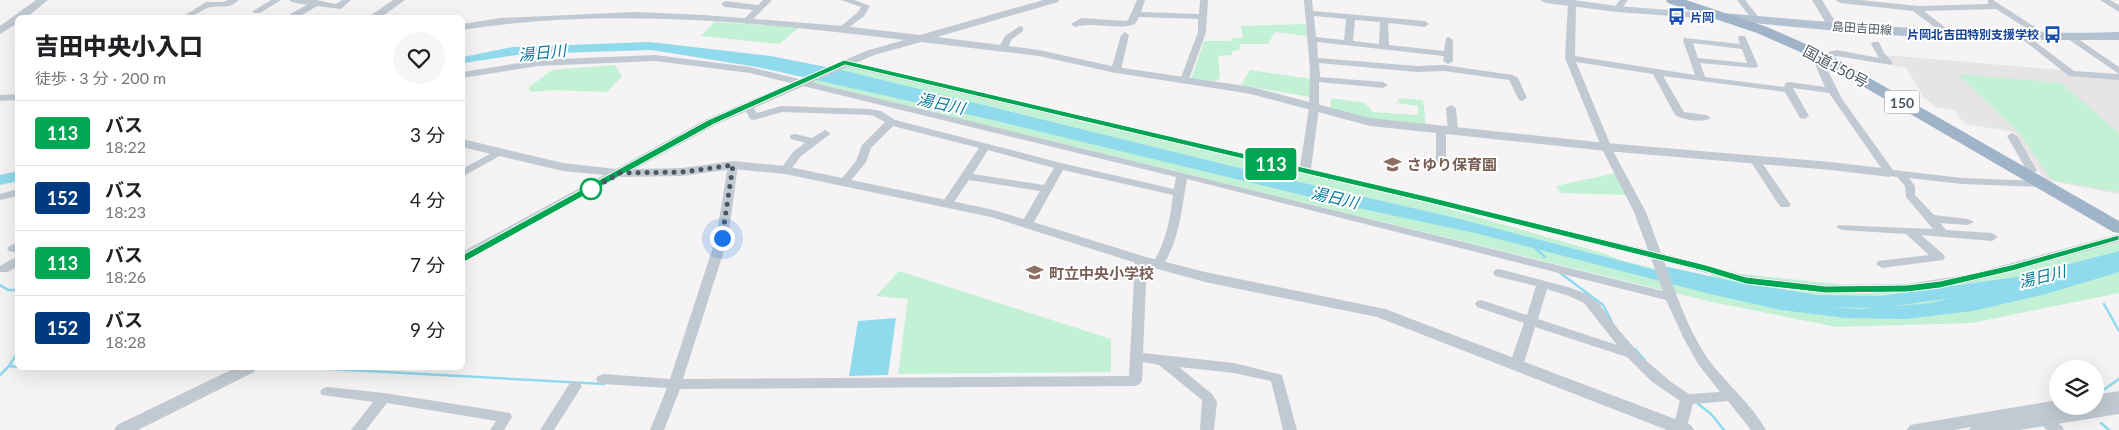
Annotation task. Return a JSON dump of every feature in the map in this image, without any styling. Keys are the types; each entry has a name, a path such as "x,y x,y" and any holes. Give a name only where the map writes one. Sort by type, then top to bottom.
{"highway":[{"name":"国道150号","path":"1673,0 1762,30 1818,55 2119,228"}],"main road":[{"path":"1546,0 1620,5 1724,17"},
{"name":"島田吉田線","path":"1724,17 1948,34 2048,38 2119,36"}],"street":[{"path":"22,15 43,0"},
{"path":"190,15 209,4 225,5 235,0"},
{"path":"257,11 277,0"},
{"path":"294,0 338,7 348,0"},
{"path":"377,15 400,0"},
{"path":"746,21 768,0"},
{"path":"843,29 862,14 866,6 845,0"},
{"path":"465,256 711,122 842,64 870,52 1054,0"},
{"path":"1075,24 1081,20 1127,24 1132,22 1142,0"},
{"path":"1185,80 1202,32 1204,0"},
{"path":"1306,172 1314,108 1314,60 1308,0"},
{"path":"1741,0 1757,20"},
{"path":"1817,0 1832,26"},
{"path":"1840,0 1915,9 1997,6"},
{"path":"1904,0 1948,34"},
{"path":"1988,0 2048,38"},
{"path":"2104,0 2119,9"},
{"path":"295,15 316,3"},
{"path":"1572,3 1570,58 1606,147 1640,212 1670,296 1689,337 1703,361 1760,430"},
{"path":"725,4 760,8"},
{"path":"1309,13 1425,24"},
{"path":"1136,14 1203,17"},
{"path":"465,27 500,21 634,15 843,29 1038,53 1116,70 1252,91 1370,122 1962,181 2042,184"},
{"path":"1348,43 1351,17"},
{"path":"1384,20 1384,46"},
{"path":"0,31 13,21"},
{"path":"1003,49 1008,38 1020,29"},
{"path":"1116,70 1125,35"},
{"path":"2026,37 2072,74 2119,77"},
{"path":"2071,37 2119,71"},
{"path":"1312,39 1448,54"},
{"path":"1448,68 1449,40"},
{"path":"1694,60 1753,66 1744,42 1686,40 1701,79"},
{"path":"1876,44 1880,54 1888,63 1837,53 1818,55 1817,62 1832,91 1895,174 1910,186 1910,195 1943,233"},
{"path":"465,75 538,63 655,58 750,70 1670,296"},
{"path":"1570,58 1701,79 1788,90"},
{"path":"1314,60 1417,69 1448,68 1513,78 1522,98"},
{"path":"842,64 1430,200 1746,280 1826,289 1866,290 1940,284 2012,268 2093,241 2119,238"},
{"path":"1657,72 1680,115 1706,118"},
{"path":"1314,79 1383,85"},
{"path":"1788,90 1789,85 1832,91"},
{"path":"1788,90 1804,116"},
{"path":"0,98 15,97"},
{"path":"748,106 754,117 781,109 877,113 891,122 985,147 1178,193"},
{"path":"1441,163 1451,108"},
{"path":"844,182 860,162 866,147 891,122"},
{"path":"785,170 798,154 825,133"},
{"path":"2012,136 2032,170 2020,171"},
{"path":"795,137 815,142"},
{"path":"465,144 563,167 620,173 682,172 733,165 785,170 948,203 994,214 1141,260 1205,277 1380,313 1682,429 1687,399"},
{"path":"948,203 985,147"},
{"path":"465,172 499,152"},
{"path":"1754,159 1785,205"},
{"path":"657,430 675,384 722,238 733,165"},
{"path":"1027,224 1060,166"},
{"path":"1158,264 1166,255 1172,233 1182,175"},
{"path":"967,176 1047,189"},
{"path":"0,197 15,193"},
{"path":"1929,218 1968,222"},
{"path":"1842,227 1992,237"},
{"path":"1882,264 1938,257 1909,231"},
{"path":"4,269 15,253"},
{"path":"603,378 675,384 1135,381 1141,260"},
{"path":"1499,273 1543,284 1583,297 1601,313 1611,330 1630,352 1676,394 1687,399 1731,396"},
{"path":"1516,366 1543,284"},
{"path":"1481,304 1623,352 1630,352"},
{"path":"1136,356 1163,361 1234,368 1277,378 1290,430"},
{"path":"1163,361 1207,397 1210,402 1207,430"},
{"path":"123,430 244,370"},
{"path":"547,430 575,386"},
{"path":"327,392 384,398 505,416 497,430"},
{"path":"2104,400 2119,397"},
{"path":"358,430 384,398"},
{"path":"1916,430 2049,408"},
{"path":"1978,430 2119,408"},
{"path":"2042,420 2057,430"}],"shaded area":[{"path":"1884,55 2062,70 2119,79 2119,194 2045,180 2014,132 1965,124 1954,110 1936,107 1924,97 1906,68 1895,66"}],"green space":[{"path":"714,22 800,27 779,44 701,36"},
{"path":"1305,24 1308,36 1275,32 1268,44 1240,44 1239,50 1232,51 1232,55 1218,56 1220,77 1217,81 1191,80 1204,41 1231,41 1232,38 1243,38 1241,26"},
{"path":"615,65 622,76 607,92 554,90 531,92 528,88 552,70"},
{"path":"846,66 1432,204 1599,252 1624,261 1709,282 1713,271 1865,287 1957,280 2119,243 2119,293 1972,323 1837,327 1712,302 810,82"},
{"path":"1250,70 1312,79 1310,97 1241,85"},
{"path":"1958,74 2061,83 2119,133 2119,192 2052,180 2019,133"},
{"path":"1331,98 1365,103 1373,112 1418,115 1418,106 1396,103 1400,98 1423,100 1426,126 1388,123 1330,110"},
{"path":"1616,173 1627,195 1561,193 1556,186"},
{"path":"899,271 1111,339 1111,372 898,374 908,299 876,296"}],"water":[{"path":"650,42 771,56 846,71 1239,168 1460,219 1767,299 1811,306 1863,309 1931,303 2119,257 2119,272 2046,294 1973,311 1905,319 1846,318 1781,310 1710,294 1479,234 1335,203 963,113 757,67 652,50 524,54 465,63 465,57 513,47"},
{"path":"896,318 888,375 849,376 858,321"}],"waterway":[{"name":"湯日川","path":"0,180 15,177"},
{"path":"1535,248 1545,257"},
{"name":"湯日川","path":"1664,272 1741,289 1818,301 1880,302 2024,282 2119,256"},
{"path":"1559,272 1603,305 1612,322"},
{"path":"0,285 8,290 15,290"},
{"path":"2104,304 2119,331"},
{"path":"1635,349 1645,360"},
{"path":"9,366 15,357"},
{"path":"0,375 9,366"},
{"path":"9,366 15,367"},
{"path":"348,370 604,384"},
{"path":"2105,389 2119,379"},
{"path":"1697,403 1711,414 1724,430"},
{"path":"2101,423 2109,430"}],"bus line":[{"name":"113","path":"465,256 559,207 711,122 844,63 1286,168 1430,200 1706,268 1746,280 1826,289 1907,288 1971,278 2119,238"}],"place":[{"name":"片岡","path":"1676,17"},
{"name":"片岡北吉田特別支援学校","path":"2053,34"},
{"name":"さゆり保育園","path":"1393,164"},
{"name":"町立中央小学校","path":"1035,273"}],"route":[{"path":"591,189 620,173 682,172 733,165 722,238"}]}
